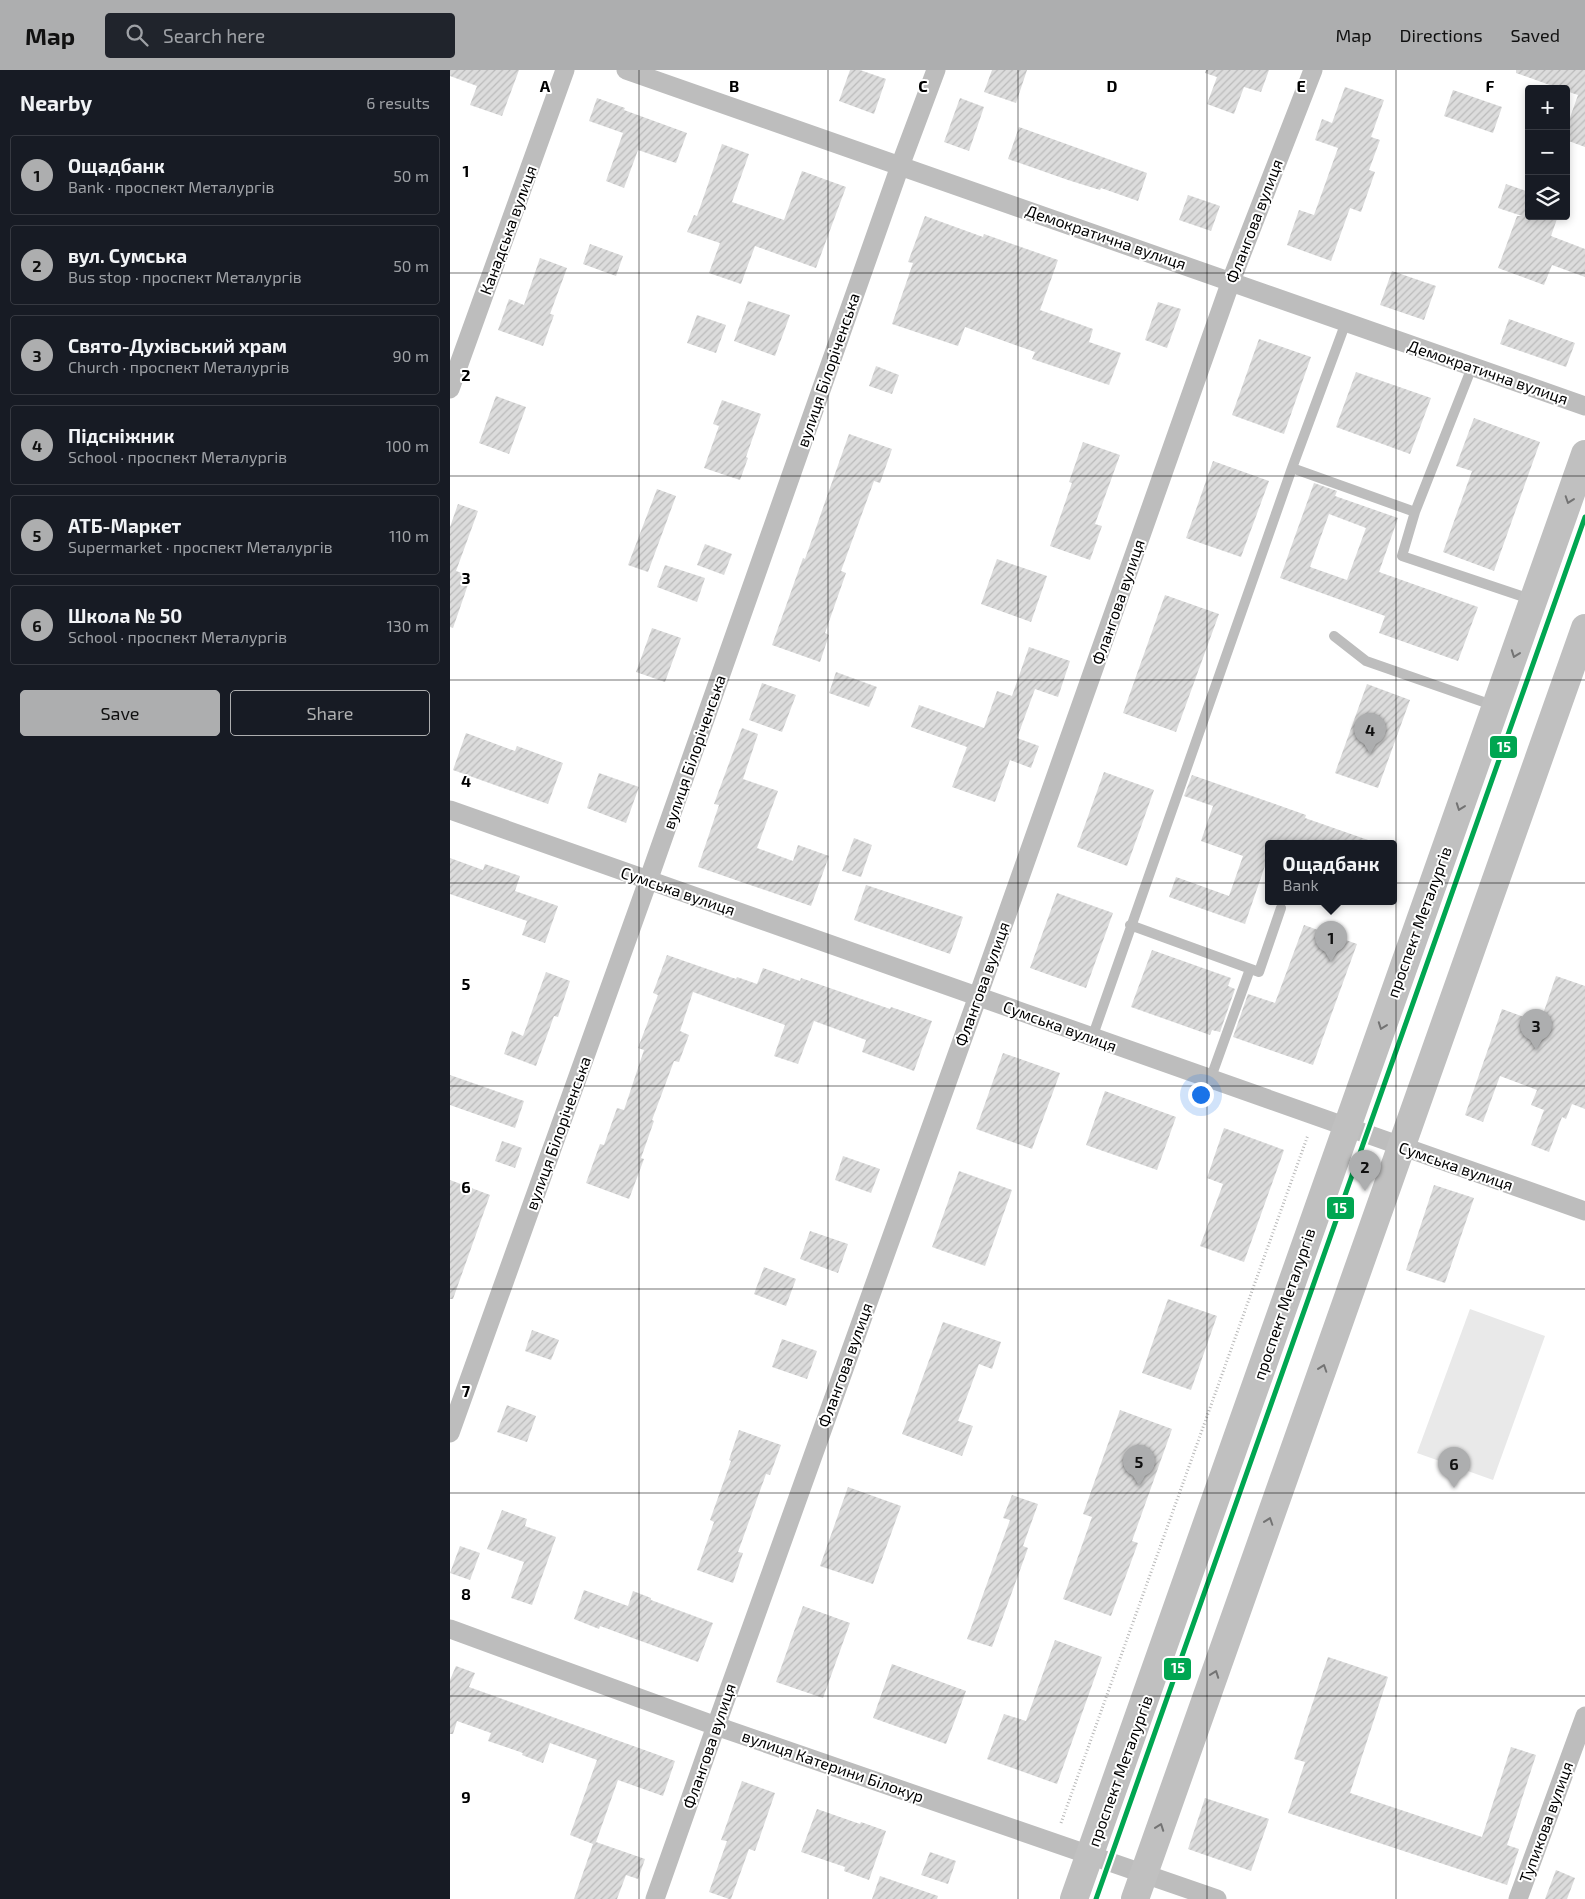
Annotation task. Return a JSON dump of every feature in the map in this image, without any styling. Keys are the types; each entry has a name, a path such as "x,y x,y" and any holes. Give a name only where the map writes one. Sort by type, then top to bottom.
{"main road":[{"name":"проспект Металургів","path":"1074,1899 1585,454"},
{"path":"1135,1899 1585,628"}],"street":[{"name":"Канадська вулиця","path":"450,389 565,70"},
{"name":"Демократична вулиця","path":"626,70 1585,406"},
{"name":"вулиця Білоріченська","path":"450,1433 648,881 900,166 936,70"},
{"name":"Флангова вулиця","path":"655,1899 1231,281 1313,70"},
{"name":"Сумська вулиця","path":"450,810 1585,1211"},
{"name":"вулиця Катерини Білокур","path":"450,1629 716,1726 1217,1899"},
{"name":"Тупикова вулиця","path":"1518,1899 1585,1716"}],"lane":[{"path":"1092,1038 1130,925 1292,468 1346,322"},
{"path":"1472,367 1415,512 1402,556 1533,600"},
{"path":"1292,468 1415,512"},
{"path":"1334,636 1366,661 1496,706"},
{"path":"1130,925 1259,972 1281,908"},
{"path":"1210,1080 1250,969"}],"path":[{"path":"1055,1843 1315,1116"}],"shaded area":[{"path":"1470,1309 1545,1336 1493,1480 1417,1453"}],"building":[{"path":"450,70 519,70 502,116 470,105 477,86 450,76"},
{"path":"850,70 860,70 886,79 874,114 839,101"},
{"path":"992,70 1027,70 1016,103 984,92"},
{"path":"1206,70 1269,70 1261,92 1244,87 1234,114 1207,104 1217,77 1205,73"},
{"path":"1516,70 1585,70 1585,147 1570,141 1570,118 1578,95 1570,92 1570,85 1550,85 1516,73"},
{"path":"1345,87 1384,100 1371,137 1380,140 1369,170 1375,172 1361,212 1350,208 1331,261 1287,245 1299,210 1314,215 1338,148 1315,140 1322,119 1332,123"},
{"path":"1453,90 1502,107 1493,133 1444,116"},
{"path":"597,98 687,133 676,163 638,150 624,188 606,181 623,133 589,121"},
{"path":"960,98 984,107 969,151 944,142"},
{"path":"1019,127 1147,173 1138,201 1101,188 1100,190 1068,180 1008,159"},
{"path":"722,144 749,154 732,202 784,220 802,171 846,187 816,268 755,246 741,284 709,273 720,243 687,232 694,215 697,216"},
{"path":"1506,184 1525,191 1525,220 1557,220 1551,236 1585,249 1585,277 1552,265 1544,285 1498,268 1517,216 1522,216 1498,208"},
{"path":"1188,195 1220,206 1211,231 1179,220"},
{"path":"925,216 983,237 984,234 1058,260 1040,310 1093,329 1089,342 1121,353 1109,385 1032,359 1035,352 965,327 958,346 892,324 913,263 908,262"},
{"path":"590,244 623,256 616,276 583,264"},
{"path":"540,258 567,268 550,314 554,315 543,346 498,330 509,299 524,305"},
{"path":"1392,271 1436,286 1424,320 1380,305"},
{"path":"748,301 790,315 775,356 734,341"},
{"path":"1158,302 1181,309 1167,348 1145,340"},
{"path":"697,315 726,325 716,353 687,343"},
{"path":"1509,319 1575,343 1566,367 1500,344"},
{"path":"1259,339 1311,357 1284,434 1232,415"},
{"path":"876,366 899,375 892,394 869,386"},
{"path":"1356,372 1431,398 1410,454 1336,427"},
{"path":"496,396 526,407 509,454 479,443"},
{"path":"722,400 761,414 740,480 704,468 719,426 713,424"},
{"path":"1474,418 1540,442 1494,571 1443,552 1472,471 1456,466"},
{"path":"849,434 892,449 880,483 874,481 841,571 846,573 825,633 829,635 820,662 772,645 803,558 805,559"},
{"path":"1083,442 1120,455 1095,524 1102,526 1090,560 1050,546 1072,483 1069,482"},
{"path":"1213,461 1269,481 1241,557 1186,538"},
{"path":"1314,483 1337,491 1335,496 1398,518 1379,572 1478,607 1458,661 1379,633 1385,616 1280,578","holes":["1329,514 1366,528 1347,580 1310,567"]},
{"path":"657,489 676,496 648,572 628,565"},
{"path":"458,504 478,511 456,571 471,576 453,628 450,627 450,527"},
{"path":"705,544 732,554 724,575 697,565"},
{"path":"997,559 1047,576 1031,622 981,604"},
{"path":"665,565 705,578 697,602 657,587"},
{"path":"1165,595 1219,614 1176,732 1123,713"},
{"path":"652,628 681,638 665,682 636,672"},
{"path":"1029,647 1070,661 1058,697 1035,689 1017,738 1039,746 1031,768 1010,760 995,802 952,787 967,747 911,727 919,705 984,728 997,691 1012,696"},
{"path":"836,672 877,687 869,707 829,693"},
{"path":"762,683 796,695 782,732 749,720"},
{"path":"1367,684 1410,700 1378,788 1335,773"},
{"path":"742,728 758,734 743,779 778,791 757,848 793,861 798,845 829,856 811,906 698,867 719,805 714,804"},
{"path":"466,733 515,751 517,746 563,763 548,804 453,770"},
{"path":"1104,772 1154,790 1127,866 1077,847"},
{"path":"599,773 639,787 626,823 587,808"},
{"path":"1192,775 1306,815 1305,818 1368,840 1265,840 1265,866 1245,924 1169,897 1176,877 1229,896 1243,856 1201,841 1213,806 1184,796"},
{"path":"854,838 872,845 861,877 842,871"},
{"path":"450,858 483,870 485,864 520,876 515,891 558,906 545,943 522,935 527,921 450,894"},
{"path":"866,885 963,917 950,954 854,920"},
{"path":"1057,893 1113,913 1086,988 1030,968"},
{"path":"1304,925 1357,944 1313,1065 1233,1037 1248,994 1275,1003"},
{"path":"1152,950 1231,978 1228,986 1235,989 1220,1032 1212,1030 1210,1035 1131,1007"},
{"path":"667,955 736,979 737,977 757,984 763,968 800,981 801,978 890,1009 891,1007 932,1021 914,1071 862,1052 866,1040 814,1021 798,1064 774,1056 785,1025 693,992 680,1031 689,1035 679,1062 674,1061 652,1120 654,1121 641,1158 644,1159 629,1199 586,1183 600,1144 604,1145 617,1108 624,1110 644,1050 638,1048 658,995 653,993"},
{"path":"546,972 570,981 558,1017 554,1016 536,1066 504,1054 512,1031 523,1036"},
{"path":"1556,976 1585,986 1585,1109 1572,1104 1566,1119 1562,1117 1549,1152 1531,1145 1544,1110 1531,1105 1537,1090 1500,1076 1483,1122 1465,1115 1502,1009 1540,1023"},
{"path":"1003,1053 1060,1073 1032,1149 976,1129"},
{"path":"450,1075 524,1101 515,1128 450,1105"},
{"path":"1105,1091 1176,1117 1157,1170 1086,1145"},
{"path":"1224,1128 1284,1150 1244,1262 1200,1246 1223,1184 1207,1178"},
{"path":"502,1141 522,1148 515,1168 495,1161"},
{"path":"843,1156 880,1169 871,1193 835,1180"},
{"path":"959,1171 1012,1190 985,1266 932,1247"},
{"path":"450,1180 490,1195 453,1299 450,1299"},
{"path":"1434,1185 1474,1198 1445,1283 1406,1270"},
{"path":"810,1231 848,1244 838,1273 800,1259"},
{"path":"764,1267 796,1279 786,1306 754,1294"},
{"path":"1168,1299 1217,1316 1191,1390 1142,1373"},
{"path":"943,1322 1001,1342 992,1369 979,1364 958,1421 973,1426 962,1456 902,1434"},
{"path":"532,1330 559,1340 551,1360 525,1351"},
{"path":"782,1339 817,1351 807,1379 772,1367"},
{"path":"507,1405 536,1416 527,1442 497,1432"},
{"path":"1120,1410 1172,1429 1132,1541 1138,1543 1111,1616 1063,1599 1092,1517 1083,1514"},
{"path":"739,1430 781,1445 770,1475 766,1474 738,1552 743,1553 733,1583 697,1570 714,1522 710,1520 731,1461 729,1460"},
{"path":"848,1487 901,1506 873,1584 820,1566"},
{"path":"1012,1495 1038,1504 1023,1546 1028,1548 992,1647 967,1639 1010,1520 1003,1518"},
{"path":"502,1510 527,1519 525,1526 556,1537 532,1605 511,1598 524,1562 487,1549"},
{"path":"460,1546 480,1553 470,1580 450,1573"},
{"path":"584,1590 628,1606 633,1591 651,1598 651,1600 713,1623 698,1662 600,1626 599,1629 574,1619"},
{"path":"803,1606 850,1623 823,1698 776,1682"},
{"path":"1055,1640 1102,1657 1057,1784 987,1759 1004,1714 1026,1721"},
{"path":"1328,1657 1388,1677 1350,1793 1482,1837 1511,1747 1536,1755 1507,1845 1519,1849 1507,1885 1288,1813 1305,1762 1294,1759"},
{"path":"892,1664 966,1691 946,1744 873,1718"},
{"path":"456,1666 475,1673 469,1687 675,1761 663,1796 618,1780 596,1842 645,1859 638,1879 626,1875 617,1899 574,1899 593,1844 570,1835 597,1760 550,1743 543,1763 522,1755 523,1753 488,1741 491,1733 457,1721 453,1734 450,1734 450,1680"},
{"path":"742,1781 775,1793 755,1851 749,1849 731,1899 729,1899 709,1892 727,1841 721,1840"},
{"path":"1205,1798 1269,1819 1251,1871 1188,1849"},
{"path":"817,1809 886,1831 869,1880 844,1871 845,1867 801,1852"},
{"path":"930,1852 956,1861 948,1884 921,1875"},
{"path":"1556,1870 1575,1878 1567,1899 1545,1899"},
{"path":"880,1876 938,1896 937,1899 872,1899"}],"transit line":[{"name":"15","path":"1096,1899 1585,517"}],"place":[{"name":"Підсніжник","path":"1370,754"},
{"name":"Ощадбанк","path":"1331,962"},
{"name":"Свято-Духівський храм","path":"1536,1050"},
{"name":"вул. Сумська","path":"1365,1191"},
{"name":"АТБ-Маркет","path":"1139,1486"},
{"name":"Школа № 50","path":"1454,1488"}]}
